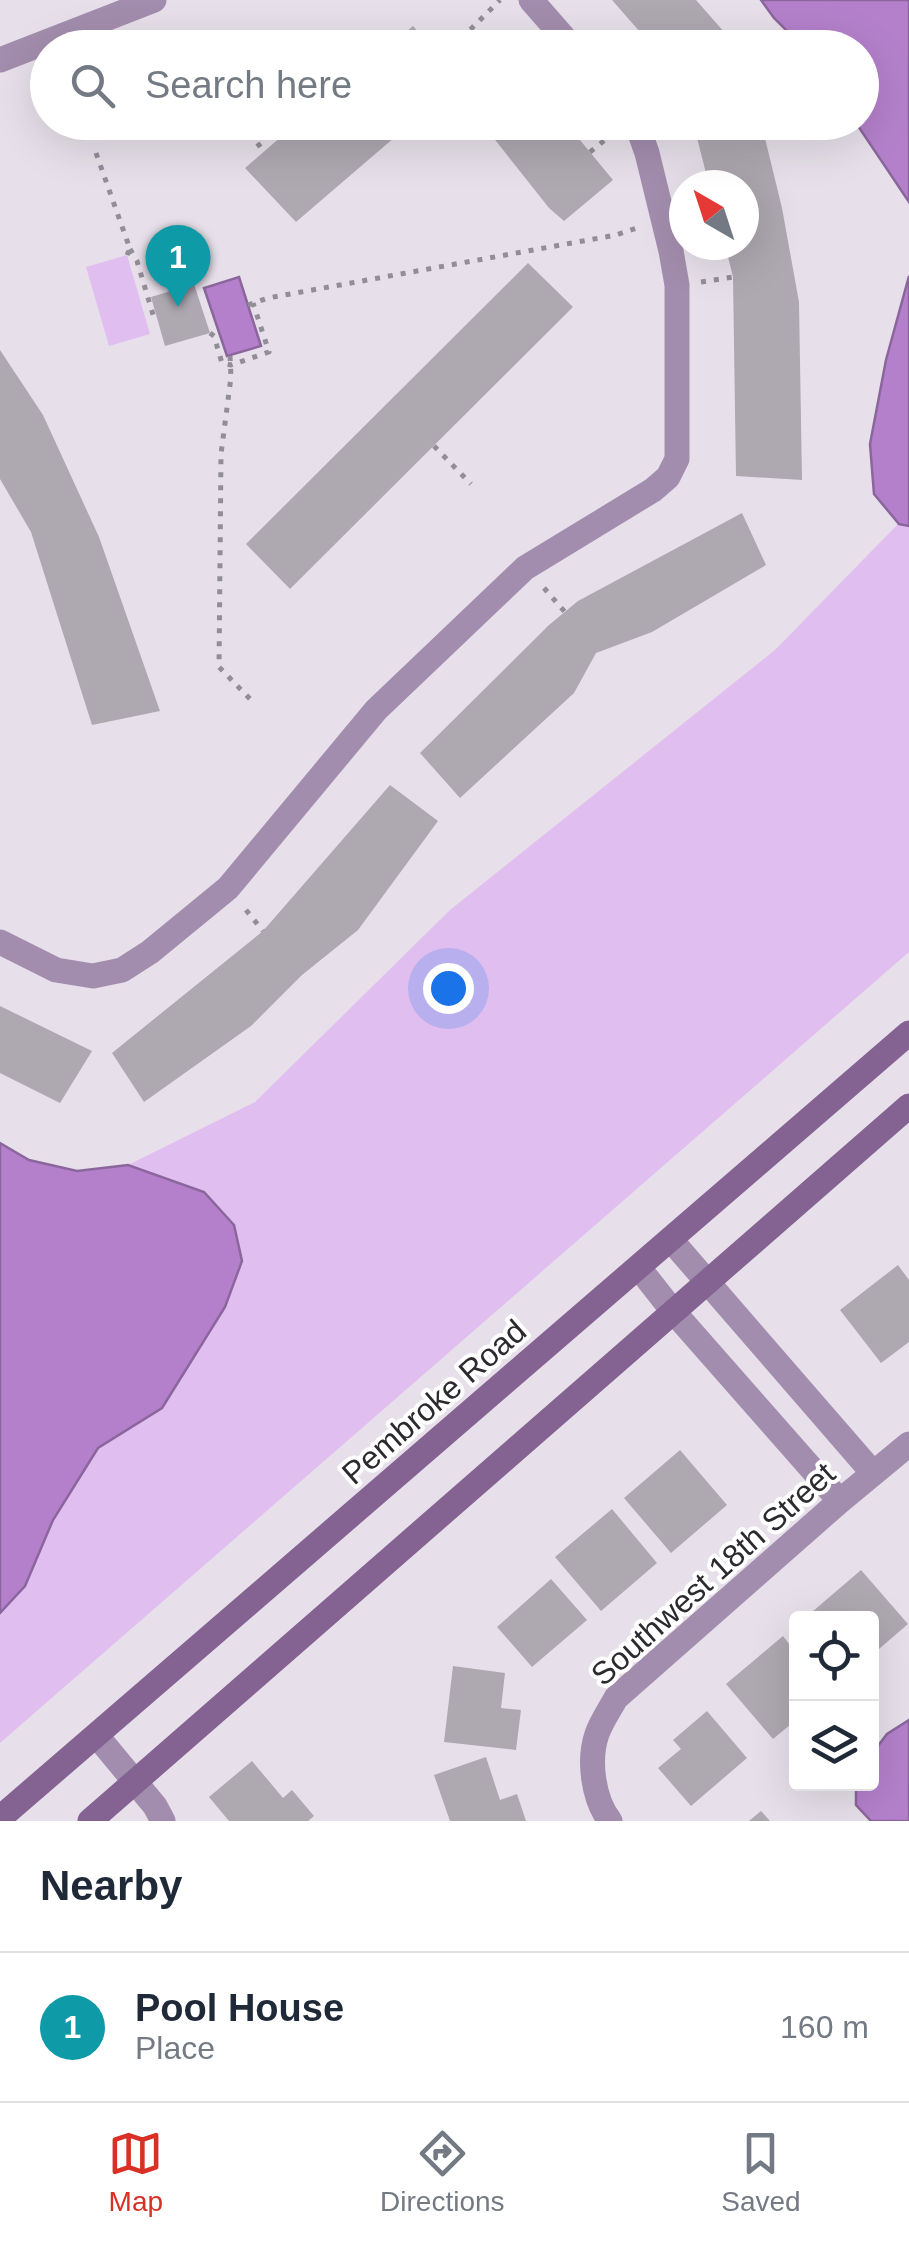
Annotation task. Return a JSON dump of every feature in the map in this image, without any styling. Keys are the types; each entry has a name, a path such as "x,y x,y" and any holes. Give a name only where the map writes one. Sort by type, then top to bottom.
{"main road":[{"name":"Pembroke Road","path":"0,1818 909,1033"},
{"path":"90,1821 909,1106"}],"street":[{"path":"77,30 154,0"},
{"path":"531,0 557,30"},
{"path":"0,60 30,48"},
{"path":"0,942 56,970 93,976 122,970 150,952 228,888 376,710 525,568 623,510 668,476 677,459 677,285 664,220 640,140"},
{"path":"671,1240 874,1473"},
{"path":"639,1268 840,1501"},
{"name":"Southwest 18th Street","path":"610,1821 602,1811 592,1771 596,1734 616,1698 909,1444"},
{"path":"97,1736 156,1806 163,1821"}],"path":[{"path":"470,30 500,0"},
{"path":"255,140 264,152"},
{"path":"590,152 607,140"},
{"path":"96,154 156,317"},
{"path":"210,333 222,363 230,365 269,352 251,304 268,298 616,234 664,220"},
{"path":"230,356 222,454 218,667 253,702"},
{"path":"434,446 472,484"}],"shaded area":[{"path":"761,0 909,0 909,202 867,140 879,140 879,30 786,30"},
{"path":"127,255 150,334 109,346 86,267"},
{"path":"909,276 909,952 0,1743 0,1143 28,1160 77,1171 128,1165 255,1102 450,910 775,650 898,524 874,494 870,444 886,360"},
{"path":"909,276 909,526 899,524 874,494 870,444 886,360"},
{"path":"239,277 261,346 227,356 204,288"},
{"path":"0,1143 29,1160 77,1171 128,1165 204,1192 234,1225 242,1261 225,1307 162,1408 98,1448 53,1520 25,1586 0,1613"},
{"path":"909,1720 909,1821 871,1821 856,1805 856,1791 879,1791 879,1745 887,1734"}],"building":[{"path":"612,0 696,0 722,30 638,30"},
{"path":"277,140 392,140 296,222 245,168"},
{"path":"495,140 580,140 613,180 564,221 549,208"},
{"path":"698,140 765,140 799,302 802,480 736,476 733,277 729,260 759,260 759,170 705,170"},
{"path":"528,263 573,307 290,589 246,544"},
{"path":"194,284 210,333 165,346 151,297"},
{"path":"0,350 43,415 99,537 160,711 92,725 31,532 0,479"},
{"path":"742,513 766,565 652,632 596,653 574,693 460,798 420,753 578,601"},
{"path":"390,785 438,821 358,930 302,975 251,1026 144,1102 112,1053 263,931"},
{"path":"0,1006 92,1051 60,1103 0,1073"},
{"path":"898,1265 909,1280 909,1342 881,1363 840,1310"},
{"path":"680,1450 727,1505 671,1553 624,1498"},
{"path":"612,1509 657,1563 601,1611 555,1557"},
{"path":"861,1570 908,1624 879,1649 879,1611 813,1611"},
{"path":"551,1579 587,1620 532,1667 497,1627"},
{"path":"783,1636 789,1644 789,1726 773,1739 726,1684"},
{"path":"453,1666 505,1673 501,1708 521,1710 516,1750 444,1742"},
{"path":"707,1711 747,1758 691,1806 658,1768 681,1749 673,1740"},
{"path":"486,1757 500,1800 517,1794 526,1821 450,1821 434,1775"},
{"path":"252,1761 283,1798 292,1790 314,1816 308,1821 229,1821 209,1797"},
{"path":"761,1811 770,1821 749,1821"}],"place":[{"name":"Pool House","path":"178,307"}]}
